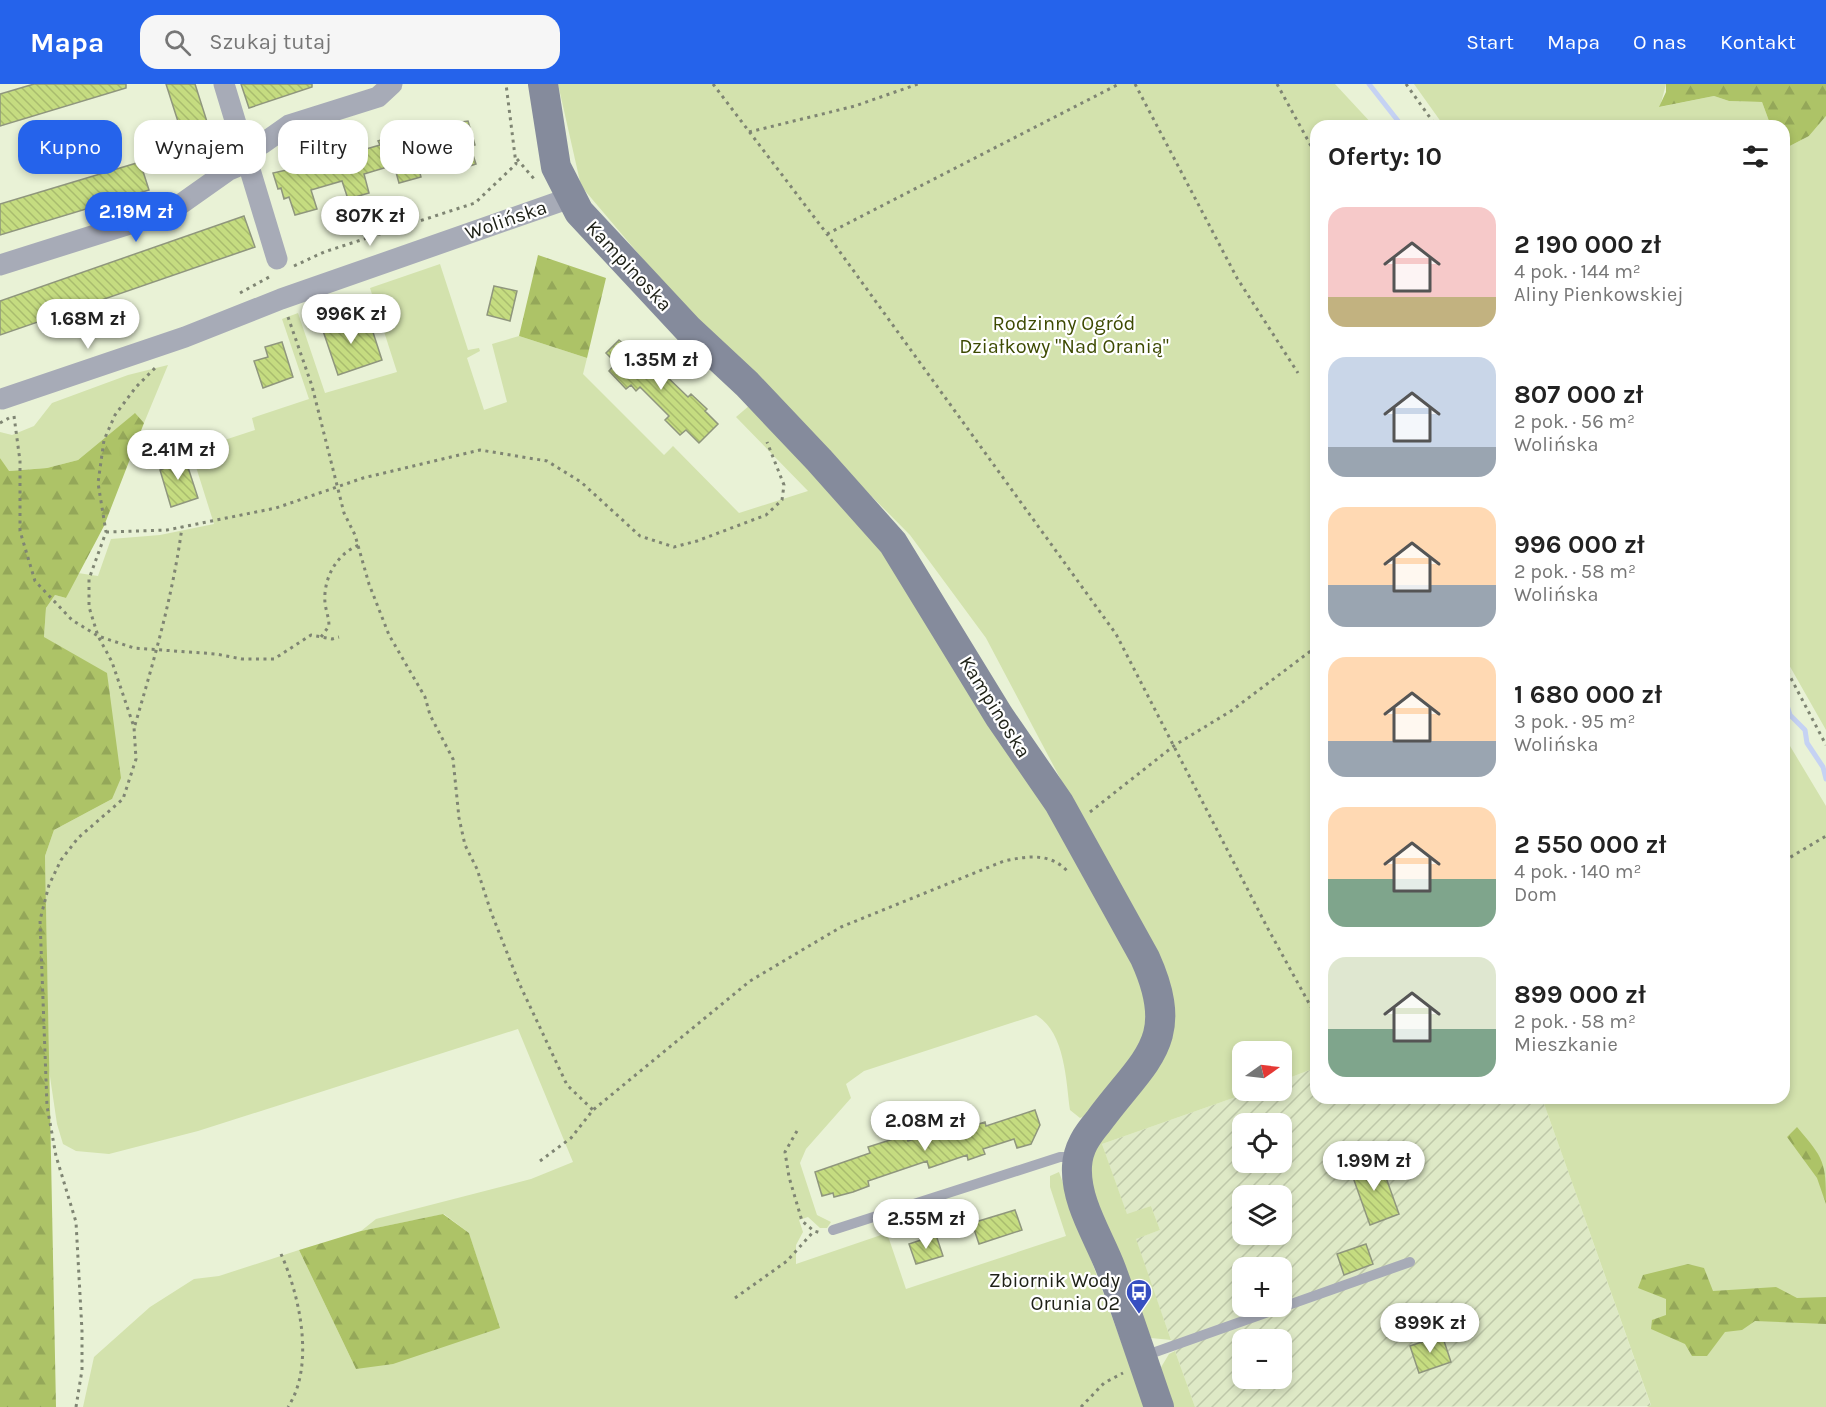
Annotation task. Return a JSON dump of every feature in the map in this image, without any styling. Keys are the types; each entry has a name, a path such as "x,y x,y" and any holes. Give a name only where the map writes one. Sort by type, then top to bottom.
{"street":[{"path":"224,84 235,120"},
{"path":"266,141 289,125 378,98 392,84"},
{"name":"Kampinoska","path":"543,84 556,167 570,198 590,226 688,329 755,393 893,543 999,717 1059,803 1145,958 1156,985 1161,1009 1157,1042 1147,1062 1085,1139 1078,1157 1077,1176 1081,1196 1111,1269 1159,1407"},
{"path":"0,265 171,211 223,174"},
{"path":"252,174 282,267"},
{"name":"Wolińska","path":"5,398 185,337 281,299 570,198"}],"lane":[{"path":"833,1230 1060,1157 1078,1157"},
{"path":"1143,1362 1410,1262"}],"path":[{"path":"236,295 282,267 431,219 482,199 516,164 506,84"},
{"path":"713,84 827,234 1116,634 1267,927 1310,1005"},
{"path":"749,132 855,106 918,84"},
{"path":"827,234 1119,84"},
{"path":"1135,84 1237,278 1298,373"},
{"path":"1277,84 1310,144"},
{"path":"1406,84 1432,120"},
{"path":"281,299 312,386 344,513 359,545 369,584 388,635 425,697 430,715 453,759 459,818 465,845 477,869 519,982 567,1085 592,1110"},
{"path":"76,1407 82,1370 82,1331 76,1222 56,1156 46,1106 40,920 49,885 61,860 78,838 123,799 136,759 134,726 112,662 98,636 89,607 89,579 106,532 98,483 104,440 115,415 136,387 161,362"},
{"path":"5,398 20,461 20,531 35,581 72,620 98,636 134,648 216,654 243,659 274,659 311,635 332,639 339,637"},
{"path":"106,532 182,527 276,508 338,486 480,450 547,461 581,482 640,536 674,547 697,542 766,515 782,500 784,485 778,465 761,435"},
{"path":"134,726 157,650 177,568 182,527"},
{"path":"321,637 329,626 325,599 335,564 342,554 359,545"},
{"path":"1102,803 1175,745 1231,711 1310,652"},
{"path":"1790,676 1826,745"},
{"path":"1790,857 1826,836"},
{"path":"540,1161 571,1138 592,1110 750,981 841,927 1004,861 1026,856 1044,857 1055,862 1072,877"},
{"path":"797,1131 785,1152 789,1176 802,1221 814,1231 822,1234 833,1230"},
{"path":"735,1298 787,1261 814,1231"},
{"path":"281,1254 291,1275 301,1314 303,1354 293,1400 288,1407"},
{"path":"1081,1407 1104,1383 1143,1362"}],"shaded area":[{"path":"1310,1070 1310,1104 1544,1104 1651,1406 1195,1407 1135,1239 1160,1230 1151,1206 1127,1215 1102,1144 1232,1098 1232,1101 1292,1101 1292,1077"}],"green space":[{"name":"Rodzinny Ogród Działkowy \"Nad Oranią\"","path":"558,84 1335,84 1368,120 1310,120 1310,1070 1292,1077 1292,1041 1232,1041 1232,1098 1102,1144 1127,1214 1151,1206 1160,1230 1136,1239 1171,1340 1151,1338 1142,1331 1091,1201 1086,1156 1163,1050 1087,829 986,638 910,535 681,304 581,186"},
{"path":"1414,84 1666,84 1660,107 1714,96 1729,101 1762,102 1769,120 1440,120"},
{"path":"1666,84 1826,84 1826,116 1809,136 1790,146 1790,120 1769,120 1762,102 1729,101 1714,96 1659,107 1666,92"},
{"path":"1826,116 1826,730 1790,667 1790,146 1809,136"},
{"path":"538,255 606,278 587,358 519,336"},
{"path":"440,264 468,350 479,348 480,351 467,358 484,410 507,402 492,344 519,336 587,358 583,374 664,455 673,446 739,513 808,491 736,417 750,405 881,548 1055,818 1109,913 1148,997 1148,1031 1140,1052 1089,1114 1080,1118 1070,1110 1065,1071 1053,1033 1036,1015 864,1071 846,1084 851,1098 806,1149 800,1163 817,1215 831,1222 827,1228 820,1228 808,1217 799,1220 803,1232 796,1245 796,1264 887,1233 906,1289 1066,1236 1050,1187 1050,1176 1059,1172 1145,1407 83,1407 94,1357 150,1307 194,1279 219,1276 299,1250 356,1369 499,1328 469,1233 444,1214 361,1231 376,1219 531,1179 573,1162 518,1029 198,1131 109,1154 76,1151 63,1144 57,1124 49,1070 45,856 54,830 112,799 44,637 46,608 55,595 66,598 78,573 98,576 111,539 160,535 214,524 191,451 255,430 252,418 309,399 282,319 298,313 325,393 397,372 370,288"},
{"path":"168,365 144,423 134,414 78,460 47,468 8,471 0,458 0,432 12,435 34,426 52,403 128,375"},
{"path":"135,413 144,423 104,526 66,598 55,595 46,608 44,637 107,673 121,778 112,799 54,830 45,856 56,1407 0,1407 0,458 9,471 47,468 78,460"},
{"path":"1790,746 1826,806 1826,1407 1647,1407 1651,1405 1544,1104 1790,1104"},
{"path":"1797,1127 1822,1161 1826,1204 1817,1178 1787,1137"},
{"path":"443,1214 469,1233 500,1328 393,1364 356,1369 299,1250 361,1231"},
{"path":"1688,1264 1704,1268 1713,1291 1776,1287 1797,1298 1826,1297 1826,1324 1755,1321 1742,1330 1725,1332 1707,1356 1692,1356 1685,1344 1651,1329 1652,1320 1666,1315 1666,1299 1638,1288 1643,1275"},
{"path":"1175,1351 1195,1407 1168,1407 1160,1369 1169,1354"}],"building":[{"path":"34,84 126,84 126,88 0,126 0,94"},
{"path":"166,84 195,84 206,120 178,120"},
{"path":"241,84 312,84 312,87 249,108"},
{"path":"380,145 380,169 368,173 368,148"},
{"path":"134,164 134,174 144,174 149,190 0,235 0,204 100,174 122,174 122,167"},
{"path":"273,173 364,174 369,193 348,199 342,181 311,190 317,209 295,215 289,197 284,199"},
{"path":"396,174 420,174 421,177 399,183"},
{"path":"244,216 255,247 0,335 0,301"},
{"path":"494,286 517,291 510,321 487,315"},
{"path":"340,316 344,328 369,320 382,360 338,375 320,322"},
{"path":"619,340 643,359 650,352 663,365 659,369 688,397 691,394 707,409 705,411 718,424 699,443 686,430 680,435 665,420 669,416 640,387 636,391 631,385 626,389 609,371 616,363 606,353"},
{"path":"282,342 293,377 263,388 254,361 268,357 265,347"},
{"path":"184,455 198,498 171,507 160,470 165,468 163,462"},
{"path":"1035,1110 1040,1125 1031,1144 1017,1148 1014,1139 983,1149 985,1154 968,1160 967,1155 929,1168 927,1161 868,1181 869,1186 853,1192 834,1197 833,1193 822,1196 815,1172 870,1153 868,1147 906,1135 908,1141 946,1128 948,1134 985,1122 986,1126"},
{"path":"1379,1158 1399,1214 1370,1225 1350,1169"},
{"path":"1015,1210 1022,1230 979,1244 972,1223"},
{"path":"936,1235 943,1256 916,1264 909,1244"},
{"path":"1366,1244 1373,1264 1344,1275 1337,1254"},
{"path":"1442,1335 1451,1362 1419,1373 1410,1346"}],"waterway":[{"path":"1369,84 1397,120"},
{"path":"1790,715 1805,730 1807,743 1823,767 1826,779"}],"place":[{"name":"Zbiornik Wody Orunia 02","path":"1139,1315"}]}
